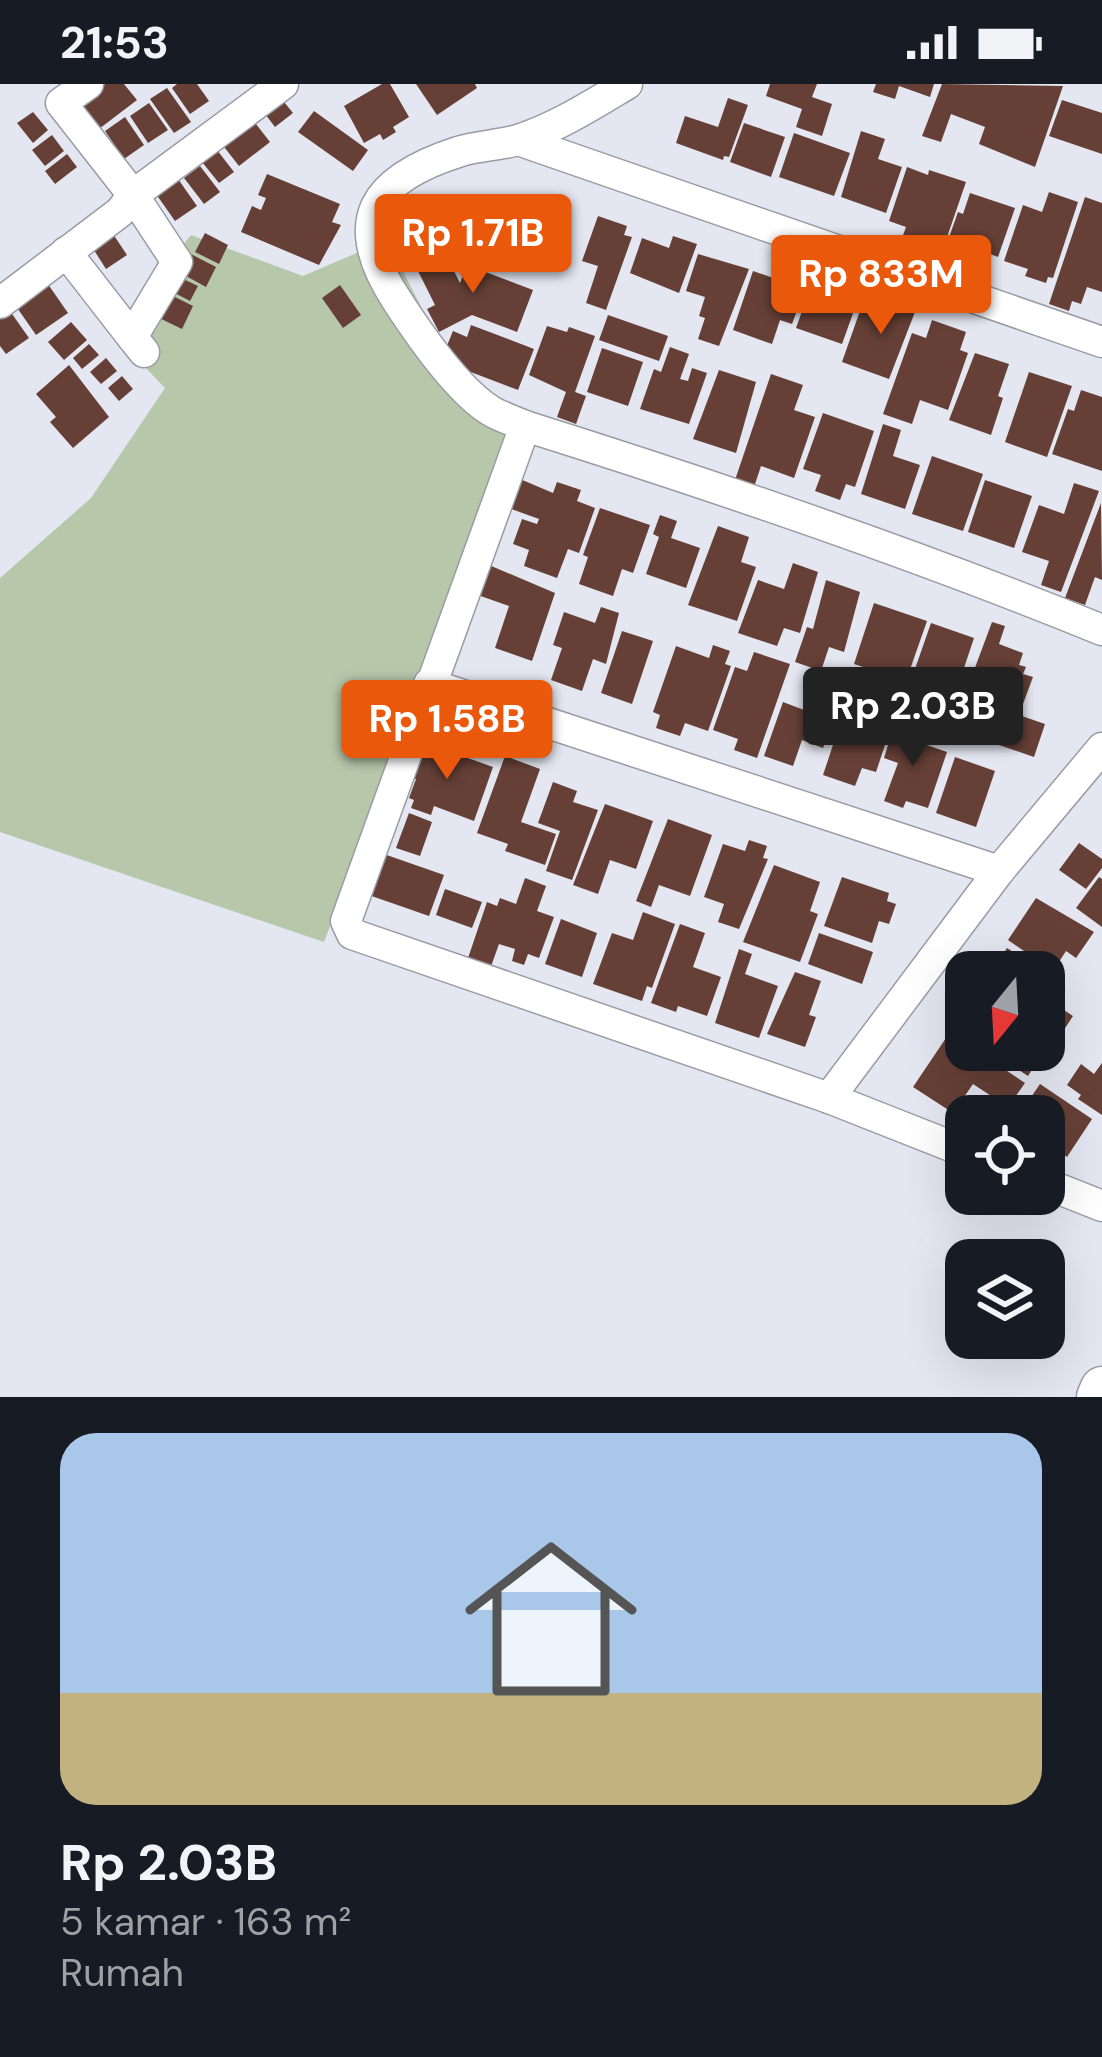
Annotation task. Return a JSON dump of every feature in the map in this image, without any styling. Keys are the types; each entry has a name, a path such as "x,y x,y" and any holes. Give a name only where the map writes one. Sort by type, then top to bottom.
{"street":[{"path":"67,251 138,344 177,262 133,195 61,103 88,84"},
{"path":"0,303 120,212 133,195 283,84"},
{"path":"627,84 566,121 518,140 460,151 394,182 374,206 369,236 381,276 469,393 491,411 524,426 720,489 989,585 1102,631"},
{"path":"518,140 1102,342"},
{"path":"524,426 346,921 350,932 830,1098 945,1144"},
{"path":"429,684 998,871"},
{"path":"830,1098 998,871 1102,748"},
{"path":"1065,1191 1102,1206"},
{"path":"1098,1397 1102,1388"}],"green space":[{"path":"191,235 303,276 387,240 434,332 519,432 324,942 0,832 0,578 91,498 165,388 111,332"}],"building":[{"path":"105,84 124,84 137,100 95,132 76,107"},
{"path":"197,84 209,101 190,114 172,88"},
{"path":"390,84 409,117 383,140 380,134 364,143 344,106"},
{"path":"416,84 475,84 477,88 437,115"},
{"path":"770,84 817,84 812,97 832,104 822,136 796,127 802,109 766,96"},
{"path":"876,84 934,84 930,97 899,86 895,99 873,92"},
{"path":"942,84 1063,86 1035,167 979,144 985,127 951,114 941,142 922,136"},
{"path":"167,88 191,122 174,133 150,99"},
{"path":"280,97 293,113 275,127 262,110"},
{"path":"728,98 748,105 729,157 723,160 676,143 685,116 718,127"},
{"path":"1062,100 1102,113 1102,154 1049,136"},
{"path":"149,103 168,130 148,143 130,116"},
{"path":"314,111 368,150 353,171 298,132"},
{"path":"33,112 48,130 33,143 17,123"},
{"path":"125,117 144,145 124,159 105,131"},
{"path":"252,119 270,142 239,166 221,143"},
{"path":"744,123 785,137 771,177 730,162"},
{"path":"861,131 885,139 878,159 902,167 886,213 841,197"},
{"path":"794,133 850,153 834,196 779,177"},
{"path":"52,135 64,151 45,166 32,150"},
{"path":"217,150 234,172 219,183 202,162"},
{"path":"67,154 77,167 55,184 45,171"},
{"path":"200,166 220,192 204,204 184,178"},
{"path":"907,167 966,182 945,243 929,238 926,246 902,238 906,227 889,221"},
{"path":"267,174 340,204 332,222 341,225 319,265 241,232 252,206 261,210 266,198 258,195"},
{"path":"178,179 197,206 175,221 156,194"},
{"path":"1049,192 1078,202 1053,278 1048,277 1046,283 1025,276 1028,269 1004,261 1023,205 1042,212"},
{"path":"970,193 1015,208 998,257 972,247 965,269 941,260"},
{"path":"1085,197 1102,203 1102,292 1087,287 1081,304 1072,301 1069,311 1049,304"},
{"path":"598,216 627,226 624,235 632,237 606,310 586,303 598,266 582,261"},
{"path":"205,233 228,245 219,264 195,252"},
{"path":"113,234 127,255 106,269 92,247"},
{"path":"673,236 697,244 679,293 630,273 642,238 669,248"},
{"path":"187,252 216,267 206,287 177,271"},
{"path":"698,254 749,269 719,346 698,339 705,297 686,291"},
{"path":"446,255 460,283 467,265 533,290 517,332 472,315 439,332 427,309 435,305 417,269"},
{"path":"753,271 782,281 785,272 801,277 797,287 805,289 792,324 780,320 772,344 733,330"},
{"path":"175,275 198,286 190,301 167,289"},
{"path":"43,277 68,313 36,335 11,299"},
{"path":"340,285 361,315 343,328 322,298"},
{"path":"810,289 856,305 842,344 796,328"},
{"path":"165,292 193,306 182,329 153,315"},
{"path":"901,293 920,299 889,379 842,362 861,308 881,315 884,306 895,310"},
{"path":"5,304 29,338 6,354 0,346 0,307"},
{"path":"608,315 668,336 659,361 599,340"},
{"path":"932,320 966,332 960,350 968,353 948,410 920,400 912,424 883,414 912,333 926,338"},
{"path":"71,322 87,340 64,360 48,342"},
{"path":"471,325 534,349 518,390 455,366 458,358 444,353 453,331 467,337"},
{"path":"547,326 595,336 575,392 586,396 576,424 557,417 566,392 529,375"},
{"path":"89,344 99,355 82,369 73,358"},
{"path":"670,347 689,354 680,379 688,381 692,368 707,373 689,424 640,409 654,369 661,372"},
{"path":"602,348 643,362 628,406 587,392"},
{"path":"975,353 1009,364 991,435 949,420"},
{"path":"106,358 117,371 101,384 90,372"},
{"path":"69,365 109,417 73,448 50,422 56,417 36,394"},
{"path":"719,370 756,382 736,453 693,439"},
{"path":"1029,372 1072,386 1047,457 1005,442"},
{"path":"771,374 803,385 794,410 815,417 794,478 761,466 753,490 734,483"},
{"path":"122,376 133,389 119,401 108,388"},
{"path":"1081,390 1102,397 1102,471 1052,454 1068,409 1074,411"},
{"path":"823,413 874,431 855,487 846,484 840,500 815,491 821,475 803,469"},
{"path":"883,424 901,430 893,456 920,465 905,509 861,494"},
{"path":"932,456 983,474 963,531 912,514"},
{"path":"513,476 553,493 557,482 581,490 577,501 595,508 579,553 568,549 557,578 524,566 529,550 513,544 522,519 537,524 539,519 503,506"},
{"path":"985,480 1032,496 1014,548 968,532"},
{"path":"1074,483 1099,491 1061,592 1041,585 1049,561 1022,552 1039,505 1064,514"},
{"path":"1101,503 1102,580 1095,577 1085,605 1065,598"},
{"path":"600,508 650,525 633,573 622,569 613,596 579,584 588,557 583,555"},
{"path":"660,515 677,521 671,538 700,548 686,588 646,574 659,537 653,534"},
{"path":"718,526 749,537 741,562 756,567 737,621 688,605"},
{"path":"482,562 555,593 532,661 495,648 509,606 472,593"},
{"path":"793,563 818,572 800,633 784,628 777,646 738,633 758,580 784,589"},
{"path":"826,580 860,592 844,652 829,647 821,671 795,662 807,627 813,629"},
{"path":"874,603 927,621 906,681 854,664"},
{"path":"601,607 619,613 606,664 593,659 582,691 551,680 562,648 553,645 564,612 595,623"},
{"path":"992,622 1005,626 999,644 1023,653 1019,665 1026,667 1023,674 1033,677 1020,712 1010,712 1045,724 1034,757 973,736 979,719 970,715 983,676 973,673"},
{"path":"931,623 974,638 952,704 908,689"},
{"path":"622,631 653,641 632,704 601,693"},
{"path":"713,645 730,651 725,664 731,666 708,731 685,723 680,736 656,728 660,715 653,712 676,646 709,658"},
{"path":"754,652 790,664 757,758 734,750 738,739 713,730 735,667 747,671"},
{"path":"845,687 868,695 862,711 879,717 872,738 886,742 876,772 862,768 855,786 823,775 842,718 834,716"},
{"path":"783,702 833,721 823,748 802,740 793,766 764,756"},
{"path":"894,726 917,734 915,741 947,752 928,808 906,801 903,808 884,801 898,763 884,758"},
{"path":"429,744 493,767 474,821 434,806 431,815 411,808 414,800 409,798 416,779 404,775 413,749 425,753"},
{"path":"505,756 540,769 521,822 556,834 545,865 505,851 508,844 477,833"},
{"path":"955,757 995,771 976,827 936,813"},
{"path":"553,782 577,791 573,802 598,810 572,880 546,871 560,831 538,823"},
{"path":"605,804 653,821 636,869 610,860 598,894 573,885"},
{"path":"409,813 432,822 420,856 396,848"},
{"path":"668,819 712,835 690,896 659,885 651,907 636,901"},
{"path":"749,840 767,846 763,858 768,859 739,929 718,922 724,904 704,897 723,844 745,851"},
{"path":"1079,843 1102,859 1102,868 1086,889 1059,870"},
{"path":"378,852 444,875 429,916 363,893"},
{"path":"774,865 820,882 810,911 818,914 800,962 743,942"},
{"path":"842,877 889,893 887,901 896,904 889,924 879,921 872,943 824,926"},
{"path":"525,878 546,886 537,911 554,917 539,958 528,954 524,965 512,961 515,949 499,944 489,972 466,964 487,902 497,906 500,898 516,904"},
{"path":"1102,879 1102,927 1076,908"},
{"path":"445,889 482,902 472,928 436,915"},
{"path":"1036,898 1094,932 1076,958 1066,951 1024,951 1008,940"},
{"path":"643,912 675,924 652,988 647,986 642,1001 593,984 612,933 633,940"},
{"path":"561,919 597,933 582,977 545,964"},
{"path":"680,924 705,933 693,967 721,977 707,1016 651,1003"},
{"path":"819,933 873,952 862,984 808,964"},
{"path":"739,949 752,954 745,974 778,986 759,1038 715,1023"},
{"path":"795,972 821,981 809,1015 816,1017 805,1047 767,1034"},
{"path":"945,1039 945,1071 1007,1071 1025,1083 1016,1095 990,1095 973,1084 965,1095 945,1095 945,1108 913,1087"},
{"path":"1102,1063 1102,1115 1067,1085 1081,1064 1094,1074"},
{"path":"1040,1084 1056,1095 1032,1095"},
{"path":"1065,1101 1092,1119 1065,1156"}]}
